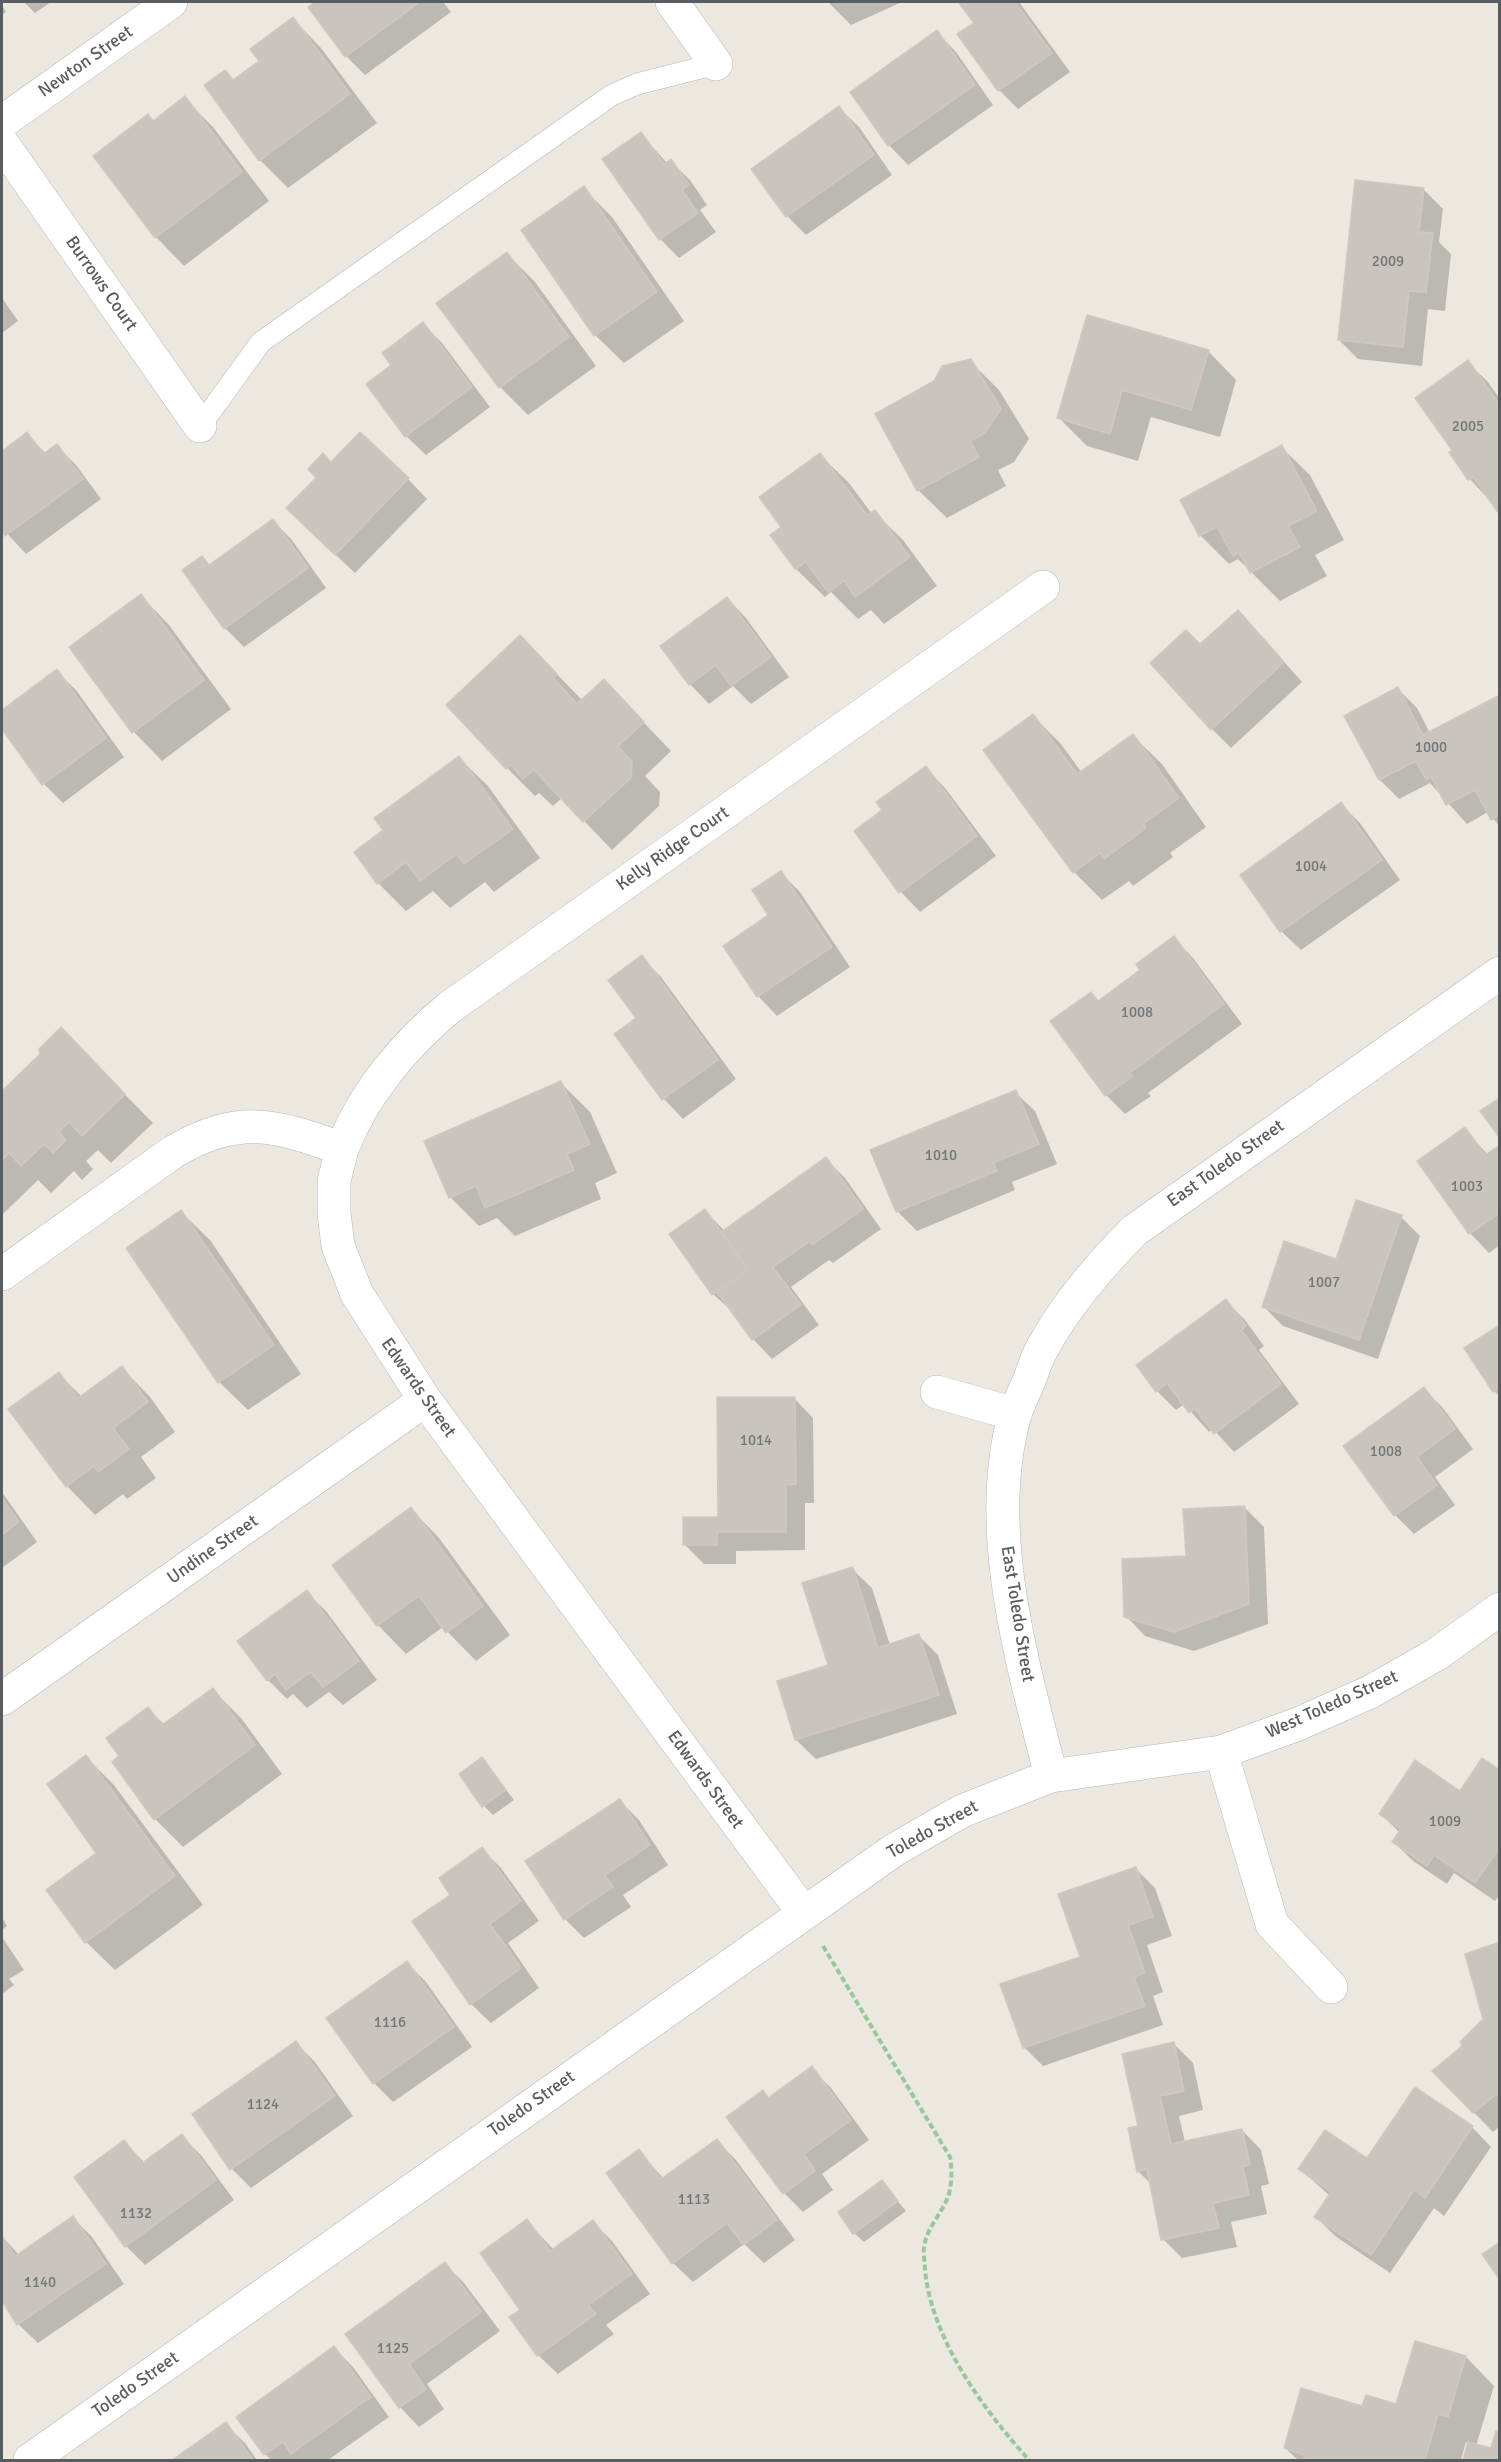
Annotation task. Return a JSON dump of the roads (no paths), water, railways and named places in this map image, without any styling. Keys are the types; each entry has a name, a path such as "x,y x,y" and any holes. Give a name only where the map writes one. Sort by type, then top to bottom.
{"street":[{"name":"Newton Street","path":"2,122 171,2"},
{"path":"672,2 716,64"},
{"name":"Burrows Court","path":"2,142 200,426"},
{"name":"Kelly Ridge Court","path":"342,1149 351,1126 385,1075 428,1024 1043,587"},
{"name":"East Toledo Street","path":"1051,1776 1022,1658 1008,1583 1004,1521 1004,1472 1015,1414 1042,1348 1071,1303 1106,1259 1135,1230 1500,973"},
{"path":"2,1274 193,1140 227,1128 260,1125 294,1131 342,1149"},
{"name":"Edwards Street","path":"342,1149 334,1181 334,1213 338,1246 357,1294 424,1400 803,1912"},
{"path":"937,1392 1015,1414"},
{"name":"Undine Street","path":"2,1699 424,1400"},
{"name":"West Toledo Street","path":"1051,1776 1221,1752 1298,1724 1370,1692 1437,1654 1500,1609"},
{"path":"1221,1752 1272,1924 1331,1987"},
{"name":"Toledo Street","path":"30,2460 803,1912 894,1850 962,1811 1051,1776"}],"lane":[{"path":"200,426 261,342 612,95 637,84 716,64"}]}
